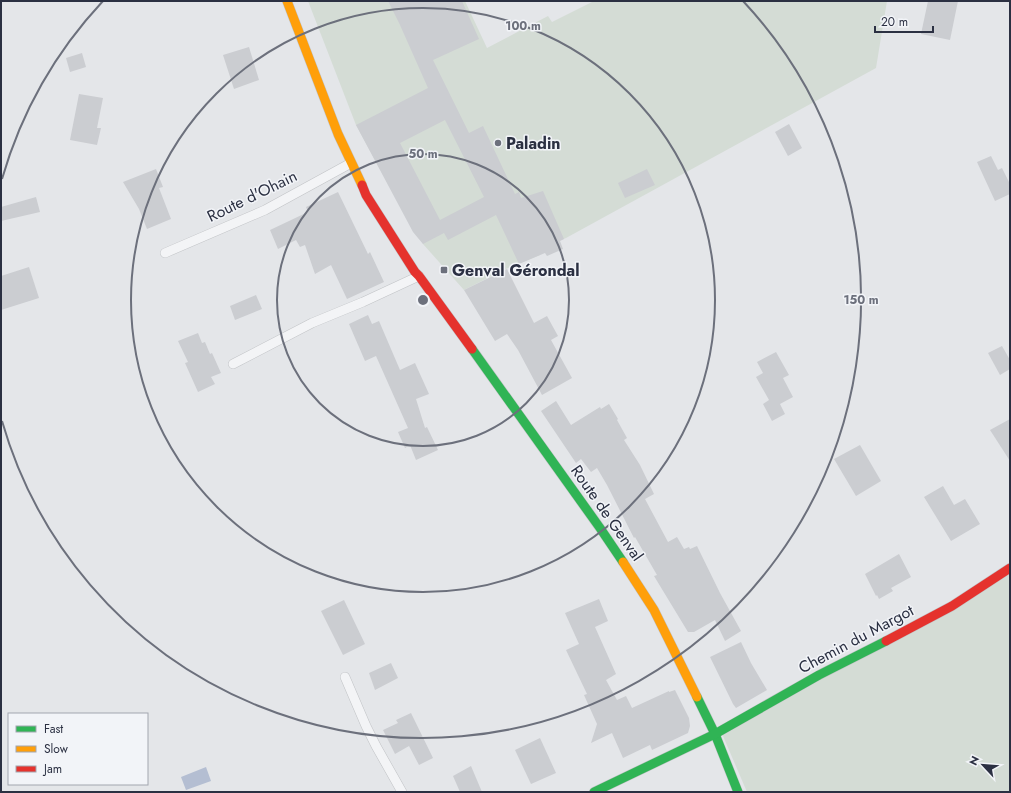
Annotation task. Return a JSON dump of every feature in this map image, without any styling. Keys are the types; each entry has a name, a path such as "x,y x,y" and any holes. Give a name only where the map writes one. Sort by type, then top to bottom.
{"main road":[{"path":"287,1 335,127 366,195 417,274"},
{"name":"Route de Genval","path":"417,274 600,528 654,610 715,734 738,792"},
{"name":"Chemin du Margot","path":"594,792 715,734 819,676 952,606 1010,568"}],"lane":[{"name":"Route d'Ohain","path":"165,253 265,210 351,163"},
{"path":"233,364 312,323 370,298 417,274"},
{"path":"345,677 366,726 402,792"}],"shaded area":[{"name":"Paladin","path":"308,1 465,1 487,48 548,16 552,22 594,1 887,1 876,68 566,238 539,250 540,255 510,267 464,290 423,244 356,125"},
{"path":"1010,573 1010,792 747,792 720,729"}],"water":[{"path":"206,767 211,781 186,790 181,777"}],"building":[{"path":"388,1 462,1 479,39 433,60 469,133 483,126 515,194 519,192 521,198 543,191 564,239 560,241 563,249 547,256 545,253 519,264 496,215 448,240 444,233 423,244 413,232 356,125 428,88","holes":["445,120 484,197 440,220 400,143"]},
{"path":"928,1 958,1 950,40 921,34"},
{"path":"249,47 259,80 234,89 223,55"},
{"path":"82,53 86,67 70,72 66,58"},
{"path":"79,94 103,98 97,128 101,128 97,145 70,140"},
{"path":"789,124 802,148 788,156 775,132"},
{"path":"991,156 998,170 1002,168 1010,184 1010,194 995,201 977,162"},
{"path":"156,169 163,187 159,188 171,219 147,229 139,209 123,182"},
{"path":"647,169 655,185 625,198 618,183"},
{"path":"338,192 368,254 370,252 384,282 347,299 331,265 315,274 305,245 300,247 296,240 278,249 270,230 308,212 306,207"},
{"path":"36,197 40,212 1,221 1,207"},
{"path":"29,267 39,298 1,310 1,276"},
{"path":"507,269 534,323 547,316 558,336 551,340 572,378 542,395 518,350 507,334 495,341 464,290"},
{"path":"256,295 262,309 235,320 230,306"},
{"path":"368,315 372,324 379,321 400,370 415,363 429,394 416,399 425,428 427,427 438,450 416,460 410,445 405,448 398,432 408,428 376,356 365,361 349,324"},
{"path":"198,333 202,343 205,342 210,354 212,353 221,373 211,377 215,384 198,392 185,363 188,362 178,341"},
{"path":"1002,346 1010,360 1010,369 1000,375 988,353"},
{"path":"776,352 789,375 783,378 793,397 780,404 785,414 772,421 763,404 769,400 756,377 763,373 757,362"},
{"path":"556,401 571,425 600,407 601,409 609,404 627,438 624,440 640,465 654,494 645,499 668,542 677,537 684,549 689,547 690,549 697,546 741,631 725,641 715,620 694,632 688,632 654,576 657,575 635,537 634,538 597,468 591,472 581,459 576,463 541,411"},
{"path":"1010,419 1010,461 990,430"},
{"path":"860,445 881,481 856,496 834,459"},
{"path":"943,486 954,505 965,499 980,524 951,541 924,497"},
{"path":"899,554 911,577 891,588 893,591 879,599 865,574"},
{"path":"599,599 608,621 595,627 616,674 606,680 617,700 626,696 632,708 669,691 675,690 689,718 690,726 688,733 652,750 650,745 623,758 612,733 591,743 597,724 584,695 587,694 566,650 579,644 565,613"},
{"path":"344,600 365,644 343,655 321,611"},
{"path":"741,642 751,663 767,690 736,708 710,657"},
{"path":"391,663 398,678 375,690 369,673"},
{"path":"411,713 433,758 419,765 409,746 395,754 383,730 398,723 396,720"},
{"path":"540,738 556,773 531,784 515,750"},
{"path":"471,766 482,792 460,792 453,776"}],"traffic: fast":[{"path":"472,349 623,562"},
{"path":"594,792 715,734 819,675 886,641"},
{"path":"697,697 715,734 738,792"}],"traffic: slow":[{"path":"287,1 338,134 362,185"},
{"path":"623,562 654,610 697,697"}],"traffic: jam":[{"path":"362,185 366,195 415,272 472,349"},
{"path":"886,641 952,606 1010,568"}],"place":[{"name":"Paladin","path":"498,143"},
{"name":"Genval Gérondal","path":"444,270"}]}
